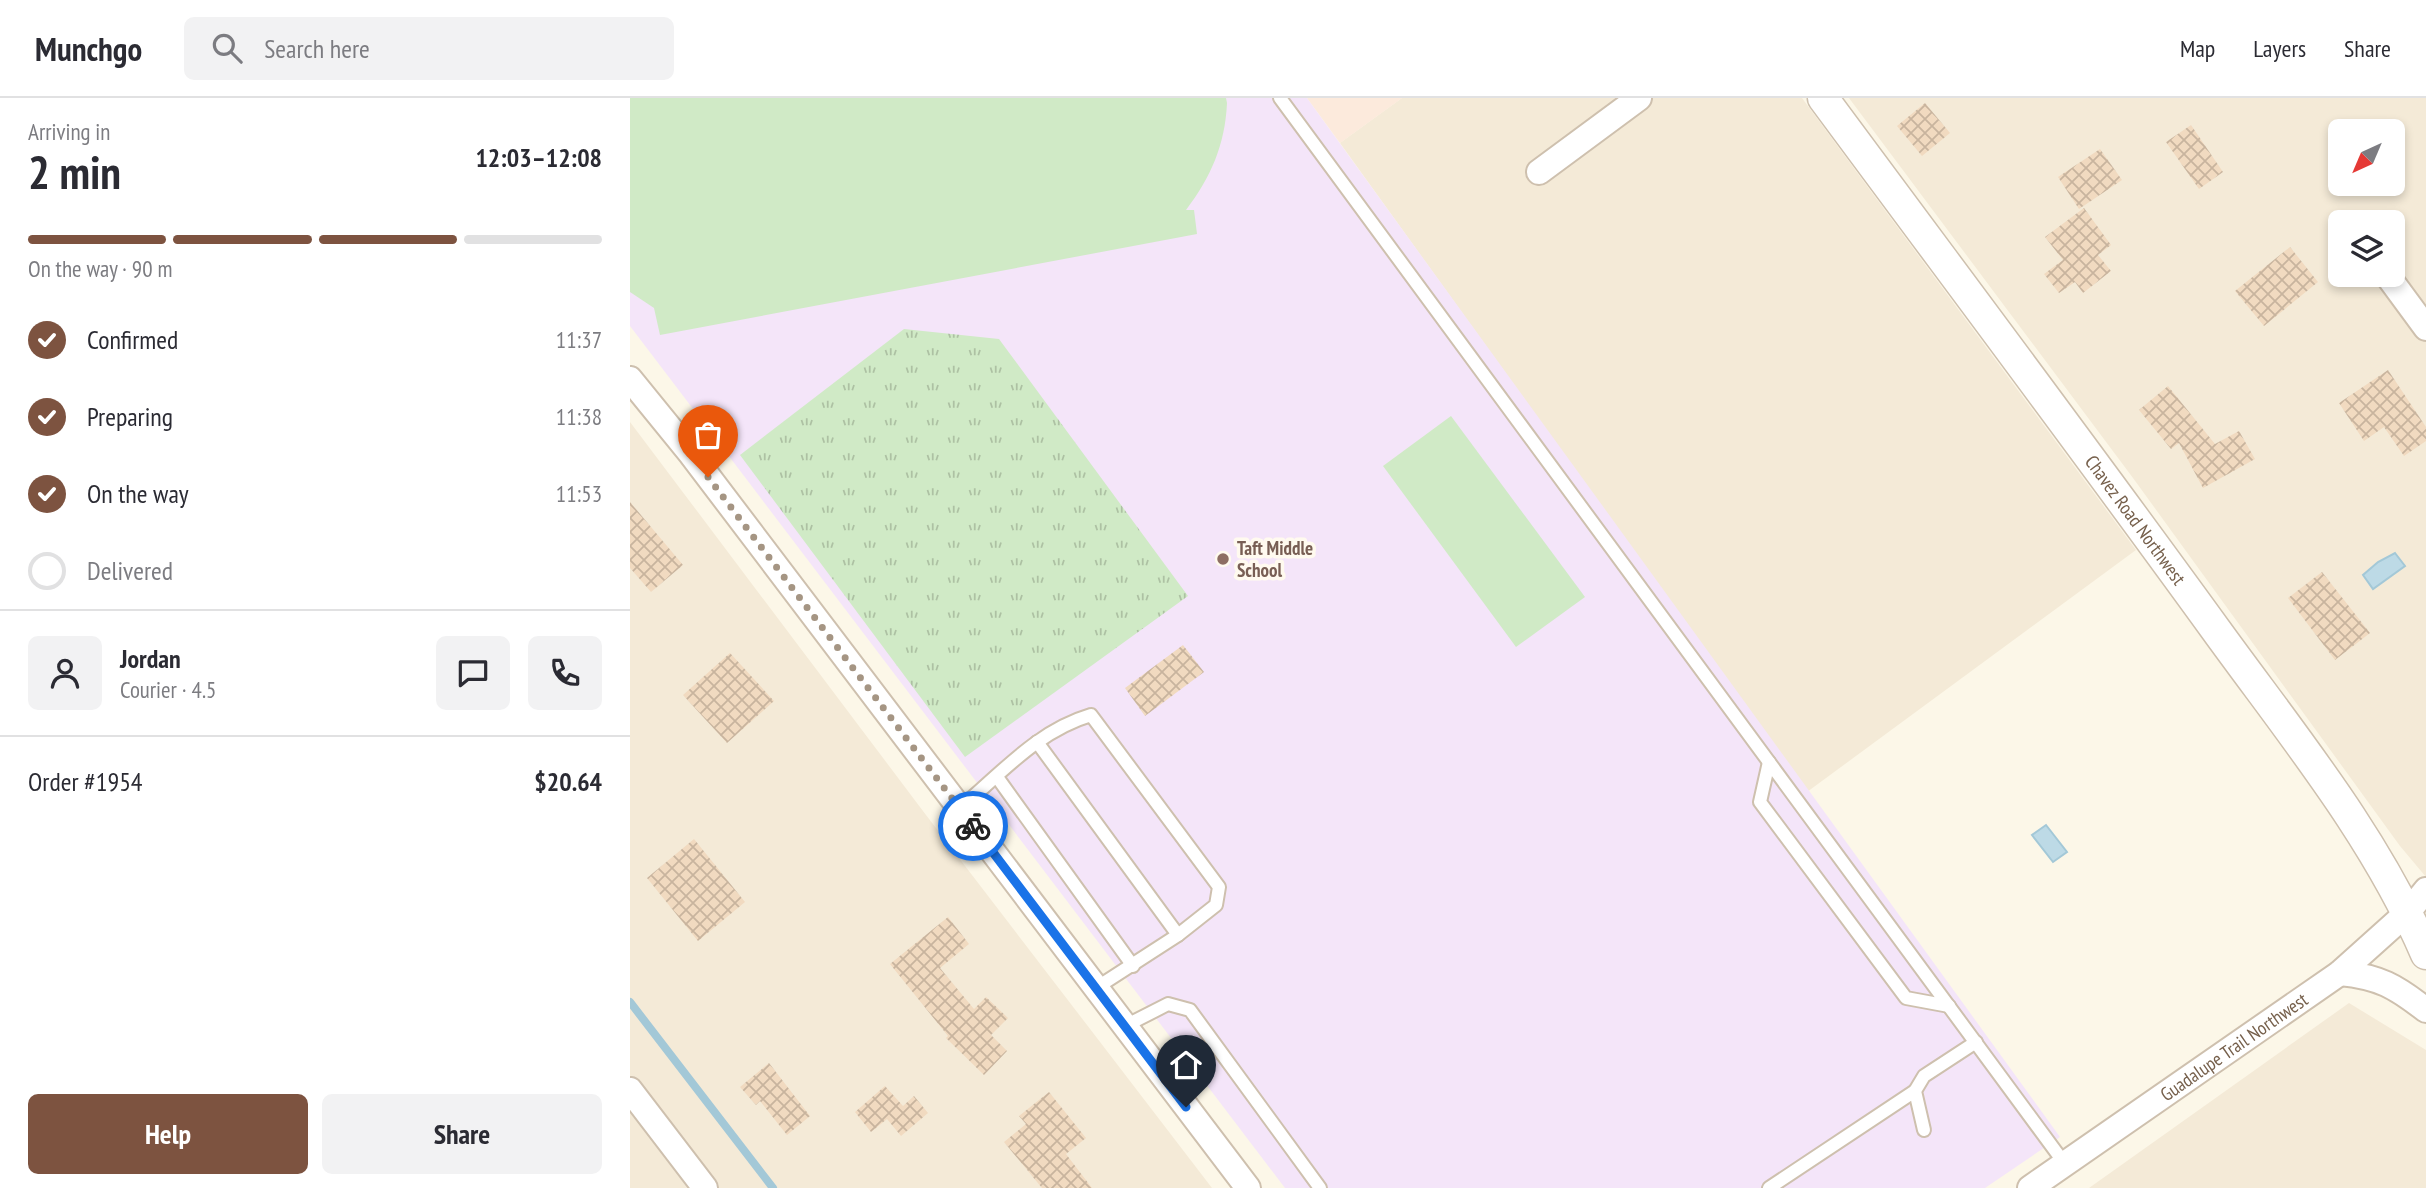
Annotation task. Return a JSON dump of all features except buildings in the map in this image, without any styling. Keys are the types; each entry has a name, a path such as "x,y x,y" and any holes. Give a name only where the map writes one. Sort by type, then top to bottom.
{"street":[{"path":"1539,172 1639,98"},
{"name":"Chavez Road Northwest","path":"1823,98 2141,527 2371,844 2417,901 2426,954"},
{"path":"2396,287 2426,328"},
{"path":"630,379 1248,1188"},
{"name":"Guadalupe Trail Northwest","path":"2030,1188 2340,973 2417,901"},
{"path":"2340,973 2373,976 2397,987 2426,1010"},
{"path":"630,1090 705,1188"}],"lane":[{"path":"1280,98 2065,1164"},
{"path":"960,808 997,777 1013,758 1066,723 1091,715 1219,887 1216,905 1133,966 1096,988"},
{"path":"1037,742 1178,934"},
{"path":"1769,762 1760,802 1906,998 1949,1006"},
{"path":"997,777 1133,966"},
{"path":"1125,1027 1168,1004 1190,1010 1320,1188"},
{"path":"1769,1188 1915,1091 1924,1076 1976,1042"},
{"path":"1915,1091 1924,1130"}],"shaded area":[{"name":"Taft Middle School","path":"630,98 1307,98 2060,1137 1985,1188 1285,1188 630,326"},
{"path":"1307,98 1402,98 1340,143"},
{"path":"1402,98 1802,98 2136,550 1807,792 1340,143"},
{"path":"1849,98 2426,98 2426,877 2400,846 2133,478"},
{"path":"630,422 926,815 1212,1188 630,1188"},
{"path":"2349,1003 2426,1050 2426,1188 2089,1188"}],"green space":[{"path":"630,98 1226,98 1227,103 1220,147 1203,185 1186,210 1194,210 1197,234 660,335 654,308 630,292"},
{"path":"904,329 999,339 1188,596 965,757 740,455"},
{"path":"1451,416 1585,597 1516,647 1383,466"}],"water":[{"path":"2395,553 2405,566 2373,589 2363,575 2378,562"},
{"path":"2046,825 2067,852 2053,862 2032,835"}],"waterway":[{"path":"630,1002 773,1188"}],"way so far":[{"path":"708,477 973,826"}],"place":[{"name":"Taft Middle School","path":"1223,559"}],"route":[{"path":"973,826 1186,1107"}]}
